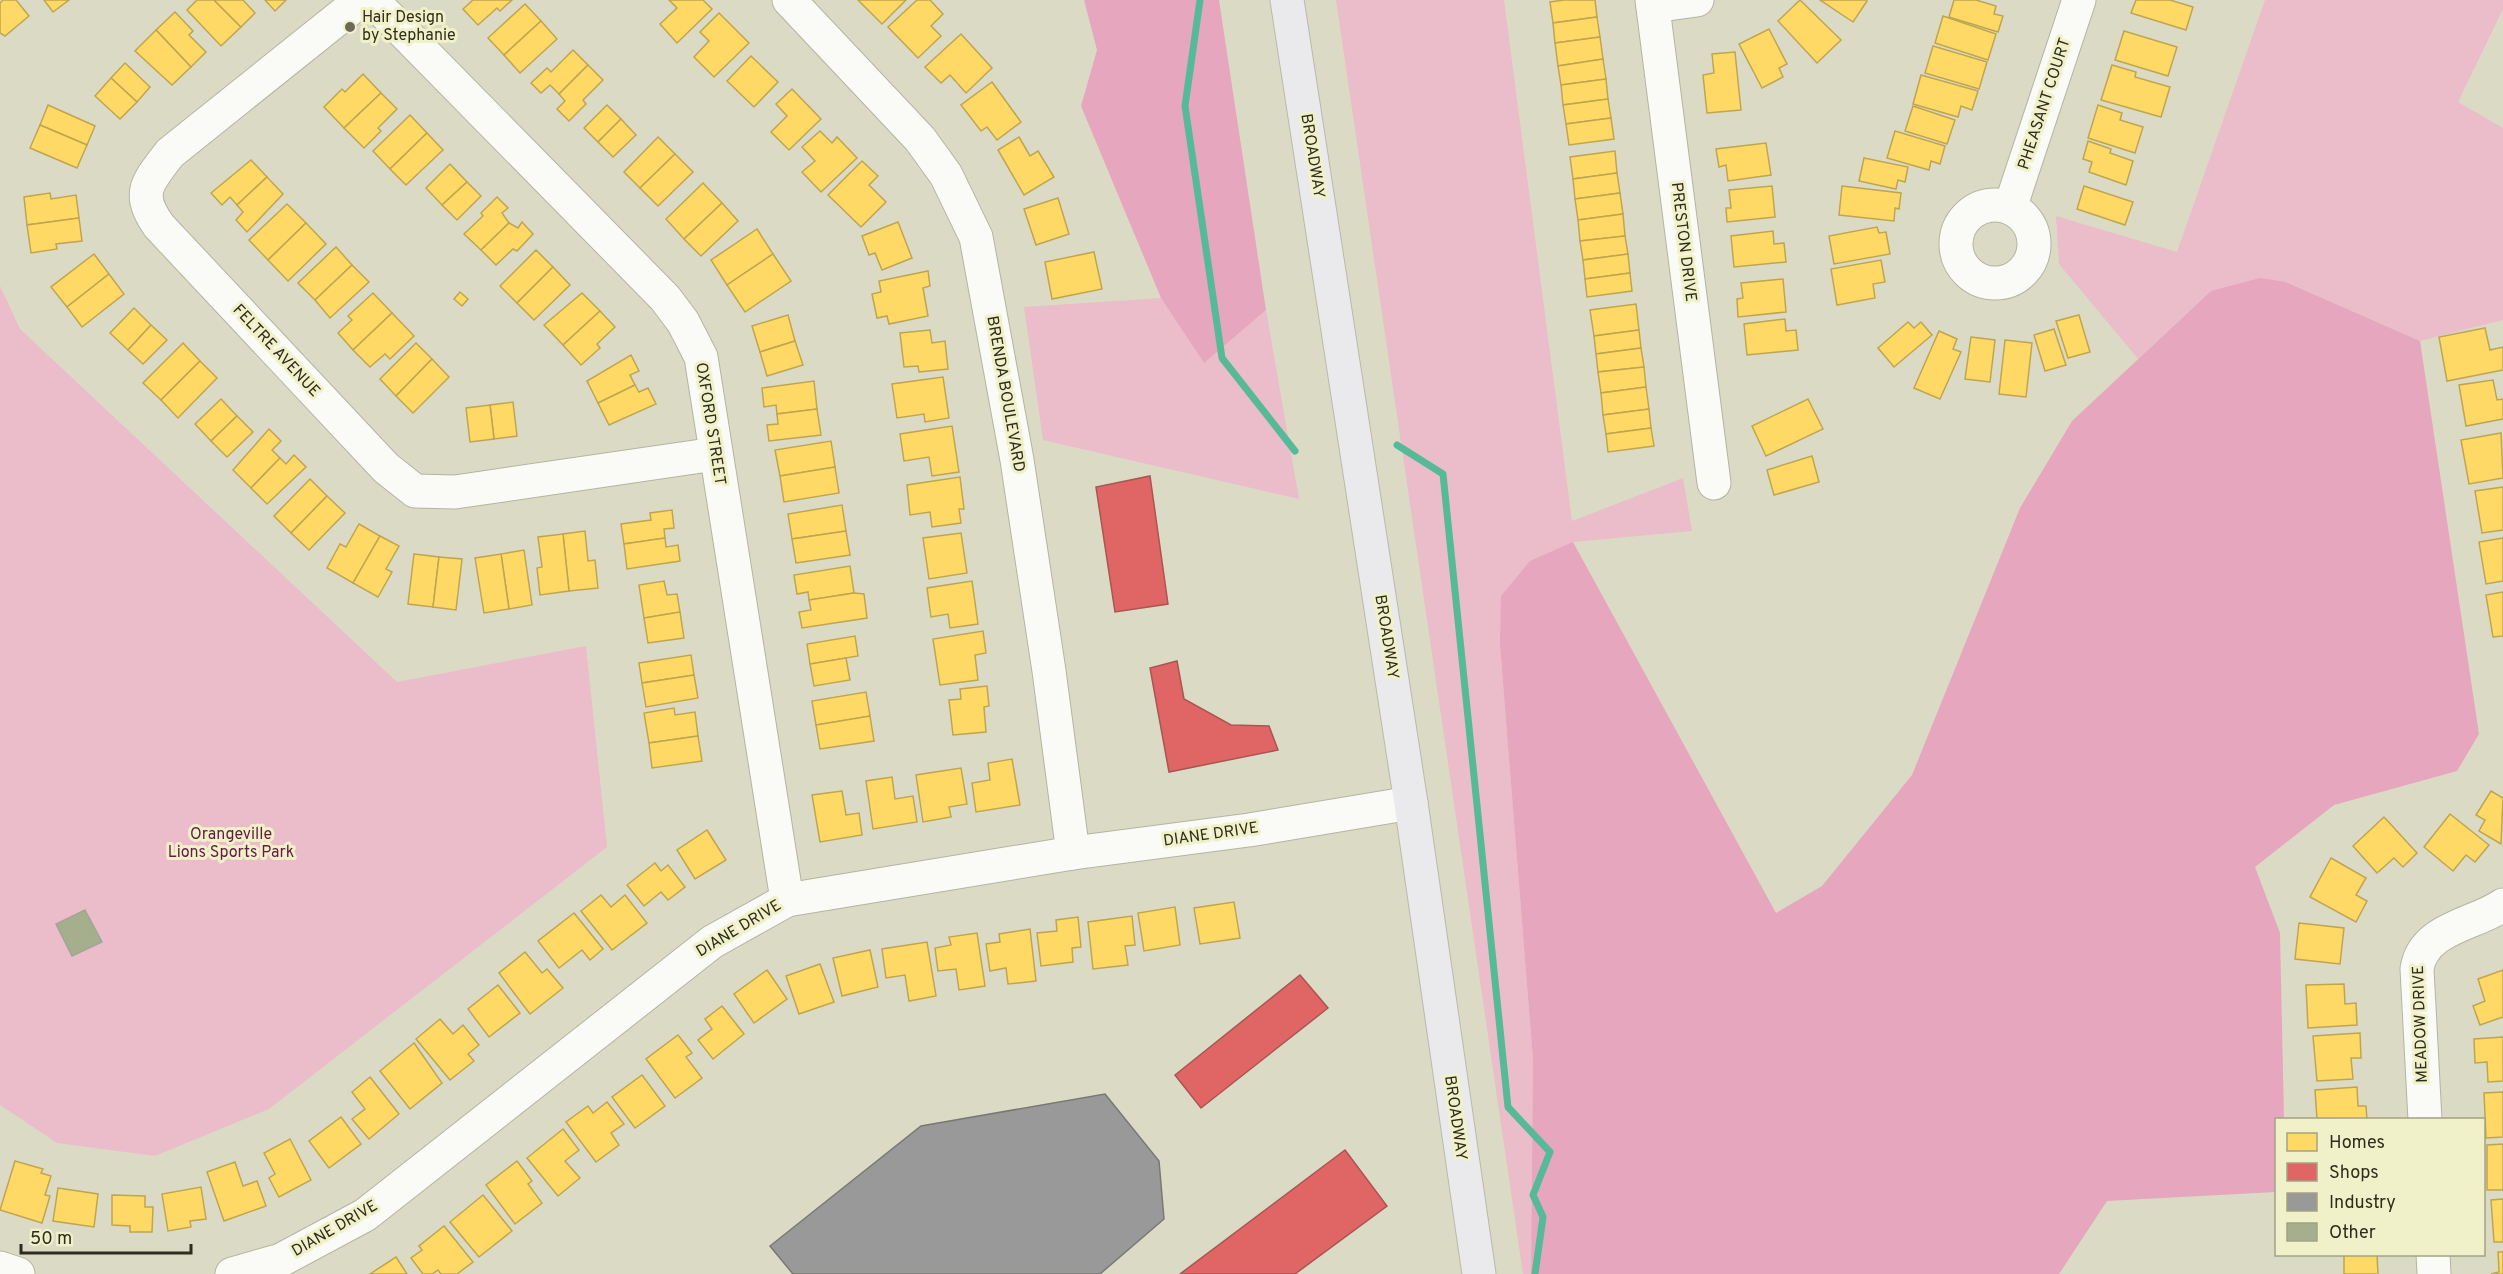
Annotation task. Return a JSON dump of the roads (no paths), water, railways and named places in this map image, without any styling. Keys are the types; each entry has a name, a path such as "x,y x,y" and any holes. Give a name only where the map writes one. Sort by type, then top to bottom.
{"main road":[{"name":"BROADWAY","path":"1287,0 1411,803 1479,1274"}],"street":[{"name":"FELTRE AVENUE","path":"361,0 170,153 154,173 144,193 148,212 386,468 416,491 455,492 715,454"},
{"name":"OXFORD STREET","path":"372,0 665,298 683,322 701,357 787,900"},
{"name":"BRENDA BOULEVARD","path":"789,0 920,139 946,175 976,237 1017,460 1049,670 1073,853"},
{"path":"1653,3 1697,0"},
{"name":"PHEASANT COURT","path":"2010,208 2079,0"},
{"name":"PRESTON DRIVE","path":"1653,3 1714,483"},
{"name":"DIANE DRIVE","path":"232,1274 281,1260 365,1215 712,942 787,900 1073,853 1249,830 1411,803"},
{"name":"MEADOW DRIVE","path":"2426,1118 2417,969 2419,954 2428,944 2453,928 2503,905"},
{"path":"2433,1256 2434,1274"},
{"path":"0,1268 18,1274"}],"waterway":[{"path":"1200,0 1185,106 1222,358 1295,451"},
{"path":"1397,445 1443,474 1508,1107 1550,1152 1533,1195 1543,1217 1535,1274"}],"place":[{"name":"Hair Design by Stephanie","path":"350,27"}],"park label":[{"name":"Orangeville Lions Sports Park","path":"231,844"}]}
